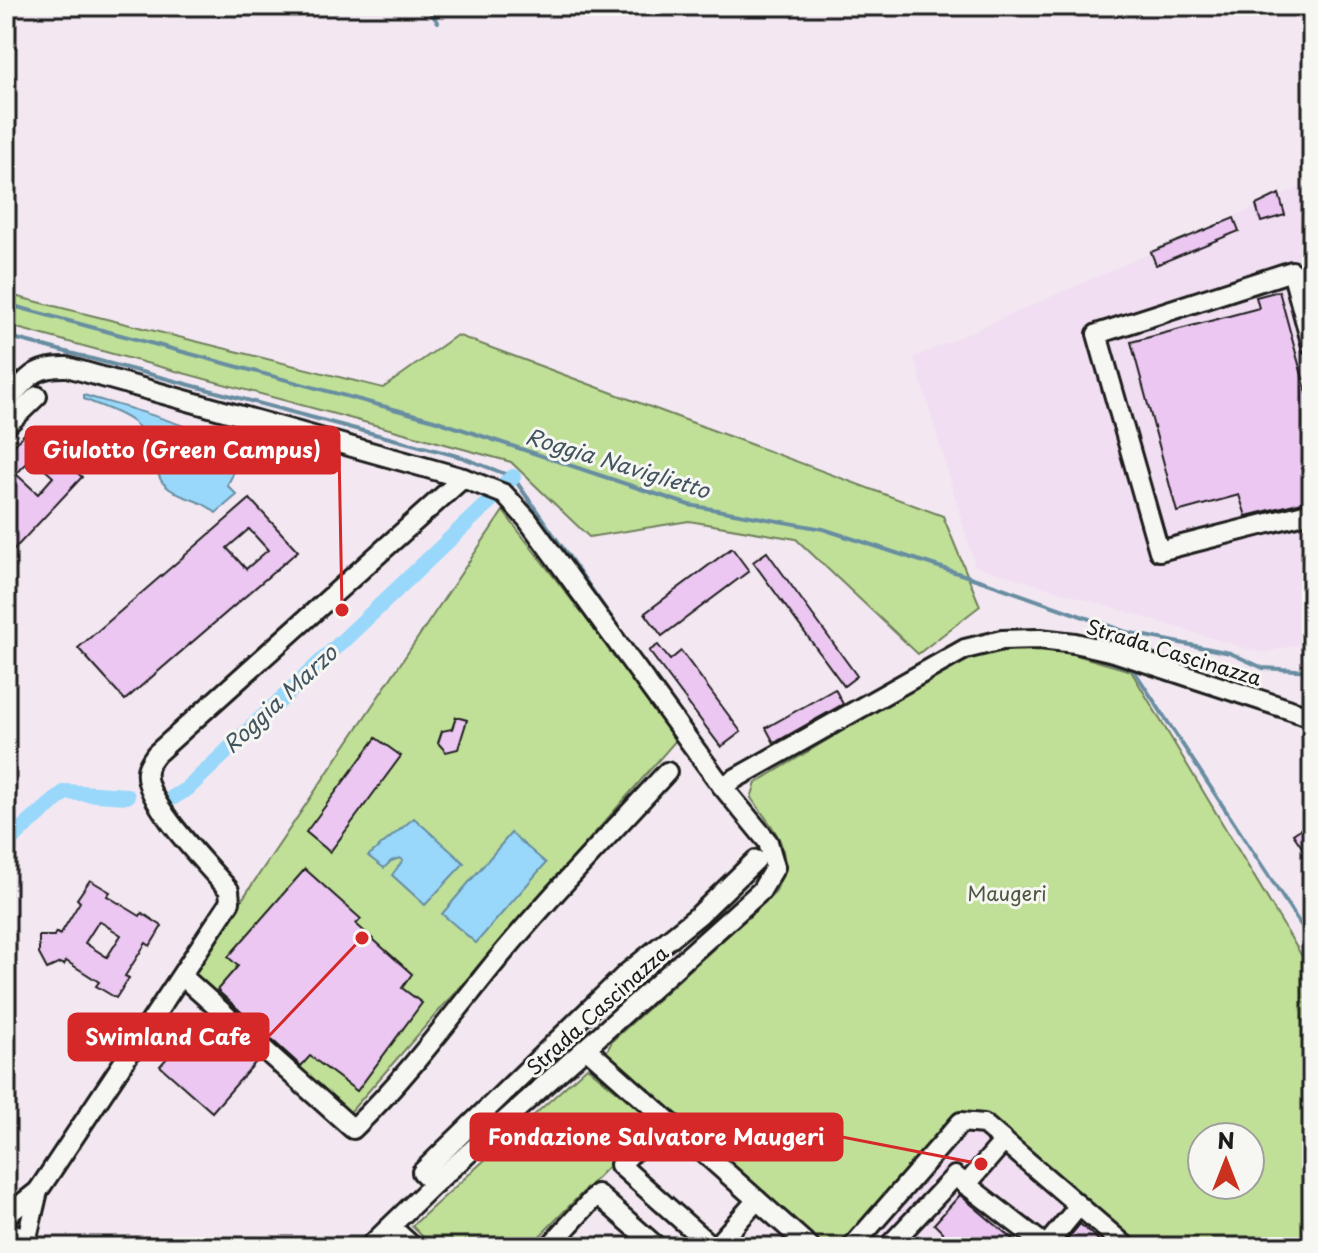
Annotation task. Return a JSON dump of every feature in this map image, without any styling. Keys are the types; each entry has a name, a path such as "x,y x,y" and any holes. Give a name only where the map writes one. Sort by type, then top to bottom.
{"street":[{"path":"1312,346 1292,271 1097,334 1159,551 1312,512"},
{"name":"Strada Cascinazza","path":"6,402 33,374 47,366 67,367 463,478 504,494 527,519 722,786 768,842 775,867 761,891 434,1184 369,1247"},
{"path":"8,421 37,396"},
{"path":"6,1216 38,1191 230,902 229,890 159,809 146,771 156,754 463,478"},
{"name":"Strada Cascinazza","path":"722,786 965,649 1002,640 1040,639 1114,652 1312,717"},
{"path":"182,976 353,1129 465,1003 536,916 667,772"},
{"path":"434,1184 422,1172 627,973 714,900 756,860"},
{"path":"714,900 734,918"},
{"path":"627,973 648,994"},
{"path":"586,1048 810,1247"},
{"path":"519,1078 535,1094"},
{"path":"665,1119 620,1165 714,1247 757,1200"},
{"path":"852,1247 961,1122 984,1124 1127,1247"},
{"path":"966,1185 1004,1141"},
{"path":"888,1247 955,1176 1046,1246 1079,1206"},
{"path":"6,1231 27,1244 38,1191"},
{"path":"549,1247 597,1194 657,1247"},
{"path":"391,1227 413,1247"}],"shaded area":[{"path":"1312,182 1312,642 1261,653 975,566 914,357"},
{"path":"982,1114 1015,1139 1136,1247 845,1247 960,1116"}],"green space":[{"path":"6,294 383,388 457,335 943,516 980,606 918,654 796,539 689,521 589,537 511,462 6,325"},
{"path":"503,511 678,738 338,1126 182,989"},
{"name":"Maugeri","path":"1018,648 1059,650 1131,671 1312,973 1312,1247 1136,1247 1015,1139 982,1114 960,1116 845,1247 818,1247 605,1055 612,1041 775,893 784,865 783,853 776,832 751,798 756,783 933,676 980,655"},
{"path":"587,1067 653,1121 529,1247 433,1247 412,1226"}],"water":[{"path":"84,395 208,436 232,456 233,475 227,485 237,495 216,513 169,489 159,477 142,431 127,418 84,399"},
{"path":"414,818 464,863 425,905 392,875 403,860 391,861 384,868 368,856"},
{"path":"511,833 546,863 476,943 442,914"}],"building":[{"path":"1279,194 1285,215 1261,222 1256,205"},
{"path":"1234,218 1239,231 1156,265 1151,252"},
{"path":"1279,291 1312,412 1312,467 1302,469 1310,500 1246,516 1239,495 1177,512 1131,342 1259,308 1256,297"},
{"path":"30,428 82,477 6,558 6,454","holes":["32,458 53,477 38,494 16,474"]},
{"path":"250,499 298,551 125,700 78,648","holes":["249,529 268,550 246,569 227,548"]},
{"path":"732,548 749,571 662,636 645,613"},
{"path":"767,552 857,676 844,686 753,562"},
{"path":"658,645 670,660 681,651 741,732 721,747 649,651"},
{"path":"835,689 843,704 774,743 766,728"},
{"path":"456,717 467,720 458,749 446,752 438,743 442,731 452,729"},
{"path":"376,738 401,756 330,852 306,832"},
{"path":"1312,821 1312,862 1293,834"},
{"path":"305,869 361,919 356,924 412,974 402,988 422,1003 357,1091 310,1056 301,1066 217,990 238,966 228,957"},
{"path":"90,880 110,892 107,896 162,926 150,946 146,943 125,976 129,978 116,998 96,986 99,982 66,961 64,965 60,963 47,969 39,954 39,936 54,936 56,932 60,935 80,902 77,899","holes":["99,921 121,935 107,957 85,943"]},
{"path":"204,1016 255,1063 212,1112 160,1066"},
{"path":"960,1195 1022,1247 957,1247 934,1224"},
{"path":"1080,1224 1095,1237 1106,1247 1061,1247"}],"waterway":[{"path":"425,6 438,22"},
{"name":"Roggia Naviglietto","path":"6,304 434,420 689,505 823,529 1126,632 1230,653 1263,668 1312,671"},
{"path":"6,336 461,457 513,477 618,627"},
{"name":"Roggia Marzo","path":"503,485 513,477"},
{"name":"Roggia Marzo","path":"172,798 187,789 492,499"},
{"path":"1088,655 1133,669 1312,942"},
{"name":"Roggia Marzo","path":"6,843 65,792 127,796"}],"place":[{"name":"Giulotto (Green Campus)","path":"342,610"},
{"name":"Swimland Cafe","path":"362,938"},
{"name":"Fondazione Salvatore Maugeri","path":"981,1164"}]}
